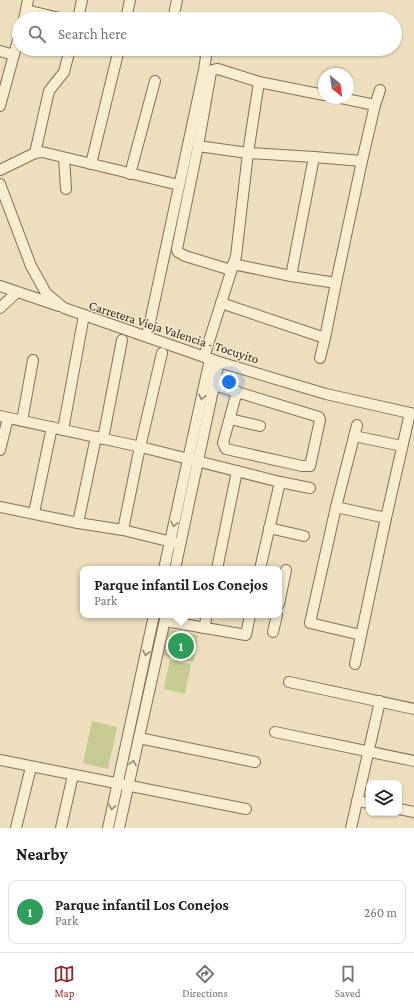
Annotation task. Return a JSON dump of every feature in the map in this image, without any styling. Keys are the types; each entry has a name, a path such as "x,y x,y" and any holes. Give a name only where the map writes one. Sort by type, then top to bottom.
{"street":[{"path":"79,12 82,0"},
{"path":"127,12 130,0"},
{"path":"174,12 177,0"},
{"path":"0,50 12,54"},
{"path":"0,106 14,56"},
{"path":"35,152 49,91 64,72 68,56"},
{"path":"91,164 117,56"},
{"path":"147,336 206,56"},
{"path":"318,94 259,82 218,69 211,72 177,249 178,252 185,256 232,267 336,283"},
{"path":"130,174 155,82"},
{"path":"165,566 175,543 193,460 221,303 236,256 248,153 259,82"},
{"path":"320,358 362,161 380,90"},
{"path":"354,101 375,105"},
{"path":"198,146 248,153 362,161"},
{"path":"0,170 35,152 42,152 179,186"},
{"path":"291,276 314,157"},
{"path":"64,158 66,189"},
{"name":"Carretera Vieja Valencia - Tocuyito","path":"0,184 31,266 46,293 64,308 211,359 326,394 412,414"},
{"path":"0,287 64,308"},
{"path":"0,308 17,292"},
{"path":"221,303 325,338"},
{"path":"63,430 84,315"},
{"path":"78,523 100,438 122,340"},
{"path":"123,530 162,353"},
{"path":"193,460 214,384 211,359"},
{"path":"22,421 33,360"},
{"path":"214,384 237,391 319,417 320,420 310,466 302,466 226,449 223,443 237,391"},
{"path":"355,664 402,446 412,414"},
{"path":"0,450 4,417 141,447 280,482 310,488"},
{"path":"230,419 260,426"},
{"path":"357,425 336,507 310,623 361,635"},
{"path":"34,513 52,428"},
{"path":"354,436 402,446"},
{"path":"218,566 237,471"},
{"path":"261,566 280,482"},
{"path":"0,507 78,523 123,530 175,543"},
{"path":"336,507 386,518"},
{"path":"269,528 304,536"},
{"path":"175,543 175,566"},
{"path":"282,589 286,570"},
{"path":"108,828 153,618"},
{"path":"119,828 165,618 204,628 246,635 249,618"},
{"path":"204,628 206,618"},
{"path":"273,632 276,618"},
{"path":"289,682 414,708"},
{"path":"351,828 380,701"},
{"path":"275,732 414,761"},
{"path":"139,738 255,762"},
{"path":"0,760 246,809"},
{"path":"16,828 32,767"},
{"path":"61,828 73,775"},
{"path":"357,801 366,802"},
{"path":"402,810 414,812"}],"green space":[{"path":"169,629 198,635 193,662 163,656"},
{"path":"170,660 191,664 185,694 164,689"},
{"path":"92,721 117,727 108,769 83,763"}],"place":[{"name":"Parque infantil Los Conejos","path":"181,646"}]}
